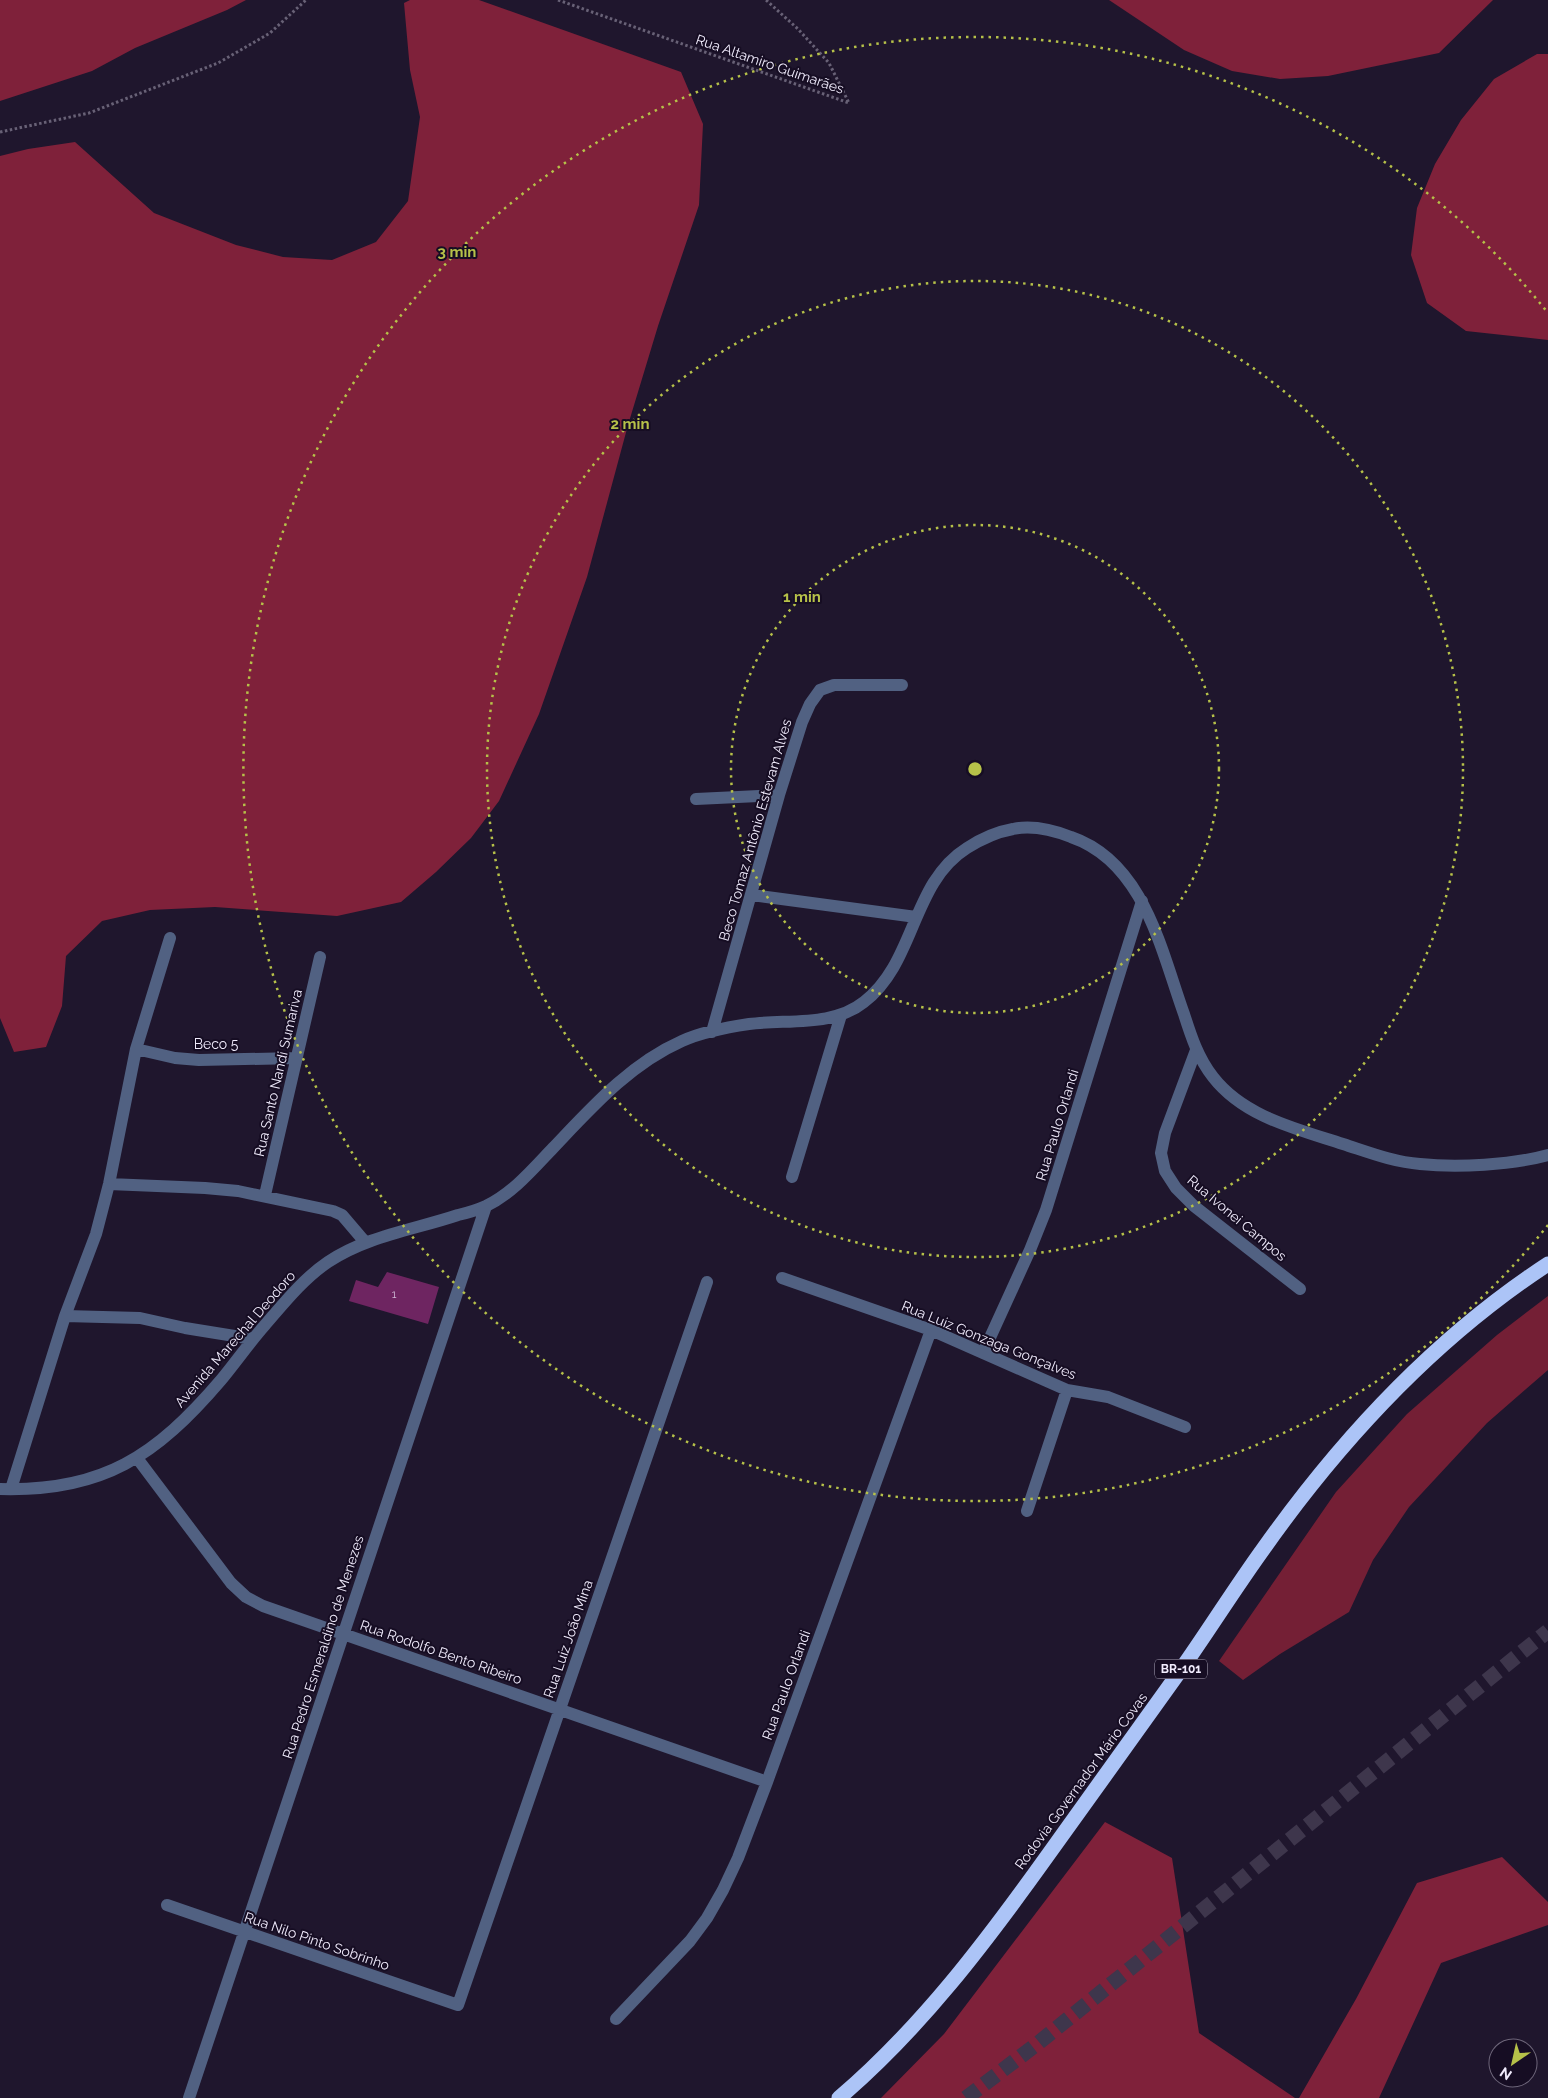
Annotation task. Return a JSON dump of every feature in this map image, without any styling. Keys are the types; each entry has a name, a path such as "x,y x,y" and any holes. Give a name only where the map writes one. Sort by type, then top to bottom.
{"highway":[{"name":"Rodovia Governador Mário Covas","path":"839,2098 879,2063 916,2024 956,1979 998,1925 1175,1678 1264,1548 1338,1452 1382,1403 1433,1354 1488,1306 1548,1264"}],"street":[{"name":"Beco Tomaz Antônio Estevam Alves","path":"712,1032 780,795 802,722 810,704 820,690 834,685 902,684"},
{"path":"696,799 780,795"},
{"name":"Avenida Marechal Deodoro","path":"5,1489 63,1486 91,1480 112,1472 137,1458 194,1410 292,1294 316,1270 365,1242 486,1206 510,1190 531,1171 599,1100 653,1056 687,1038 747,1025 818,1019 841,1015 863,1004 885,982 901,953 927,892 940,870 960,853 986,837 1014,828 1040,828 1086,842 1127,878 1142,901 1196,1050 1212,1076 1232,1098 1260,1114 1296,1129 1388,1159 1421,1164 1491,1164 1534,1159 1548,1155"},
{"path":"752,895 916,917"},
{"name":"Rua Paulo Orlandi","path":"983,1352 1030,1250 1046,1210 1142,901"},
{"path":"5,1489 65,1316 96,1234 109,1184 136,1049 170,938"},
{"name":"Rua Santo Nandi Sumariva","path":"265,1196 320,957"},
{"path":"792,1177 841,1015"},
{"name":"Beco 5","path":"136,1049 175,1058 199,1060 297,1058"},
{"name":"Rua Ivonei Campos","path":"1196,1050 1165,1133 1161,1153 1166,1170 1176,1188 1194,1206 1300,1289"},
{"path":"109,1184 205,1188 265,1196 333,1211 342,1215 365,1242"},
{"name":"Rua Pedro Esmeraldino de Menezes","path":"189,2098 486,1206"},
{"name":"Rua Luiz Gonzaga Gonçalves","path":"782,1278 931,1330 1067,1390 1108,1397 1185,1427"},
{"name":"Rua Luiz João Mina","path":"458,2005 706,1282"},
{"path":"65,1316 140,1318 185,1328 253,1339"},
{"name":"Rua Paulo Orlandi","path":"616,2019 690,1941 707,1918 738,1858 931,1330"},
{"path":"1027,1511 1067,1390"},
{"name":"Rua Rodolfo Bento Ribeiro","path":"137,1458 231,1583 246,1597 263,1606 767,1782"},
{"name":"Rua Nilo Pinto Sobrinho","path":"166,1905 458,2005"}],"path":[{"path":"0,132 89,113 218,63 270,33 306,0"},
{"name":"Rua Altamiro Guimarães","path":"558,0 849,103 829,63 798,29 766,0"}],"shaded area":[{"path":"0,0 246,0 227,10 135,48 92,71 0,101"},
{"path":"410,0 479,0 681,72 703,124 699,205 658,326 628,425 587,577 539,714 499,801 471,838 401,902 337,916 215,907 150,910 102,921 66,956 62,1006 46,1047 14,1052 0,1018 0,156 28,149 75,142 154,213 236,245 283,257 332,260 376,242 408,201 420,117 410,70 404,3"},
{"path":"1109,0 1493,0 1439,53 1328,76 1280,79 1232,71 1184,50"},
{"path":"1537,54 1548,54 1548,340 1466,331 1427,303 1411,255 1417,208 1435,164 1461,120 1494,79"},
{"path":"1548,1296 1548,1370 1487,1423 1409,1507 1373,1560 1349,1612 1280,1654 1243,1680 1219,1661 1336,1492 1407,1414 1497,1335"},
{"path":"1105,1822 1172,1858 1199,2033 1295,2098 881,2098 944,2034"},
{"path":"1502,1857 1548,1902 1548,1925 1441,1963 1379,2098 1299,2098 1356,1999 1417,1883"}],"building":[{"path":"387,1272 439,1287 428,1324 349,1301 356,1280 378,1287"}],"tunnel":[{"path":"966,2098 1037,2044 1548,1631"}]}
